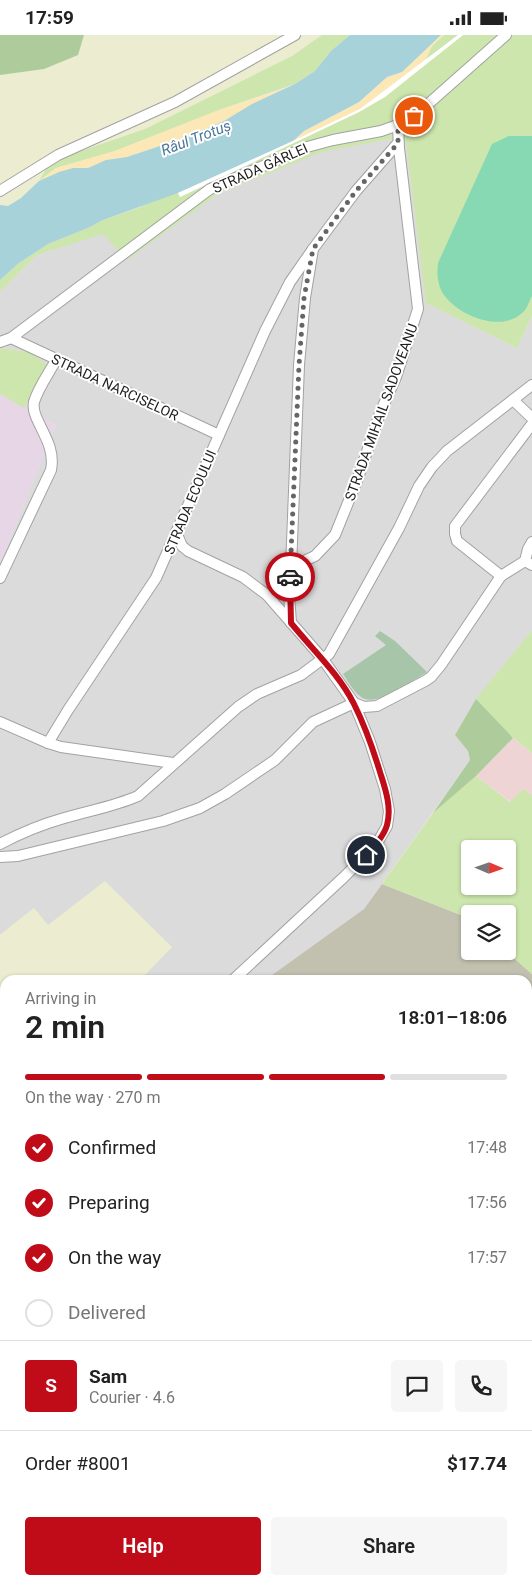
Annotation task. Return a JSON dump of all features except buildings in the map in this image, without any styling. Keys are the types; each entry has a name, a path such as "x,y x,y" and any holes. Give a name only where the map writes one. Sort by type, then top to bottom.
{"street":[{"path":"0,191 58,155 175,102 295,35"},
{"name":"STRADA GÂRLEI","path":"0,342 11,338 210,189 307,147 381,131 409,121 506,35"},
{"name":"STRADA MIHAIL SADOVEANU","path":"291,567 316,556 335,535 358,478 380,413 396,377 418,309 398,143 398,125"},
{"path":"291,623 290,595 299,365 304,298 313,249 356,191 398,143"},
{"name":"STRADA ECOULUI","path":"48,743 156,578 265,331 290,282 313,249"},
{"name":"STRADA NARCISELOR","path":"11,338 219,435"},
{"path":"0,578 50,470 52,451 34,412 34,403 56,360"},
{"path":"0,843 60,819 122,803 138,796 247,701 257,694 301,675 329,654 399,528 420,485 432,467 447,451 532,385"},
{"path":"513,400 532,418"},
{"path":"501,576 457,541 454,535 455,527 532,424"},
{"path":"176,532 182,546 188,551 243,577 267,595 322,658 354,703 370,742 385,789 389,811 387,826 376,845 238,975"},
{"path":"0,857 18,856 155,822 200,808 225,794 275,760 313,722 354,703 364,707 377,706 431,677 501,576 528,563 528,549 532,542"},
{"path":"0,722 48,743 78,751 174,763"}],"shaded area":[{"path":"390,139 406,141 427,303 517,348 532,316 532,630 477,699 455,735 468,751 470,760 364,909 272,975 145,975 172,947 48,926 34,908 0,935 0,563 56,425 24,408 49,366 30,352 0,348 0,292 37,255 104,233 127,259 219,193 322,151"},
{"path":"0,394 56,425 0,563"},
{"path":"513,738 532,753 532,795 523,789 511,802 476,776"},
{"path":"382,884 461,915 461,960 516,960 532,974 532,975 272,975 364,909"}],"green space":[{"path":"0,35 84,35 78,55 44,69 0,75"},
{"path":"84,35 322,35 292,56 145,129 78,152 48,166 39,181 21,198 8,206 0,205 0,75 44,69 78,55"},
{"path":"322,35 350,35 331,51 315,71 295,84 219,110 115,151 56,168 39,181 48,166 78,152 145,129 292,56"},
{"path":"444,35 458,35 425,61 432,46"},
{"path":"463,35 532,35 532,316 517,348 426,303 406,142 390,139 322,152 219,193 127,260 103,234 37,255 0,292 0,280 19,263 48,244 103,220 174,193 178,193 180,197 359,112 385,96"},
{"path":"509,136 532,136 532,296 524,312 513,319 502,322 478,318 456,307 441,290 437,273 438,263 492,144"},
{"path":"0,348 30,352 49,366 24,408 0,394"},
{"path":"532,630 532,753 506,732 476,699"},
{"path":"380,631 395,641 427,672 384,697 367,699 355,691 343,674 386,645 375,636"},
{"path":"476,699 513,738 476,776 433,813 470,760 468,751 455,735"},
{"path":"476,776 510,802 523,789 532,795 532,974 516,960 516,905 461,905 461,915 382,884 433,813"},
{"path":"105,881 172,947 145,975 0,975 0,935 34,908 48,925"}],"sand":[{"path":"441,35 444,35 432,46 425,61 360,109 293,141 304,131 359,102 387,77 402,72"},
{"path":"292,86 252,104 224,121 187,137 127,157 106,160 88,168 73,168 59,172 39,181 56,168 115,151 219,110"}],"water":[{"name":"Râul Trotuș","path":"350,35 441,35 402,72 387,77 359,102 304,131 293,141 178,193 103,220 48,244 19,263 0,280 0,205 8,206 21,198 39,181 59,172 73,168 88,168 106,160 127,157 187,137 224,121 252,104 295,84 315,71 331,51"}],"pier":[{"path":"458,35 463,35 385,97 359,112 180,197 178,193 360,109"}],"way so far":[{"path":"290,577 299,365 304,298 313,249 356,191 398,143 398,125 409,121 414,116"}],"route":[{"path":"290,577 291,623 322,658 354,703 370,742 385,789 389,811 387,826 376,845 366,855"}]}
